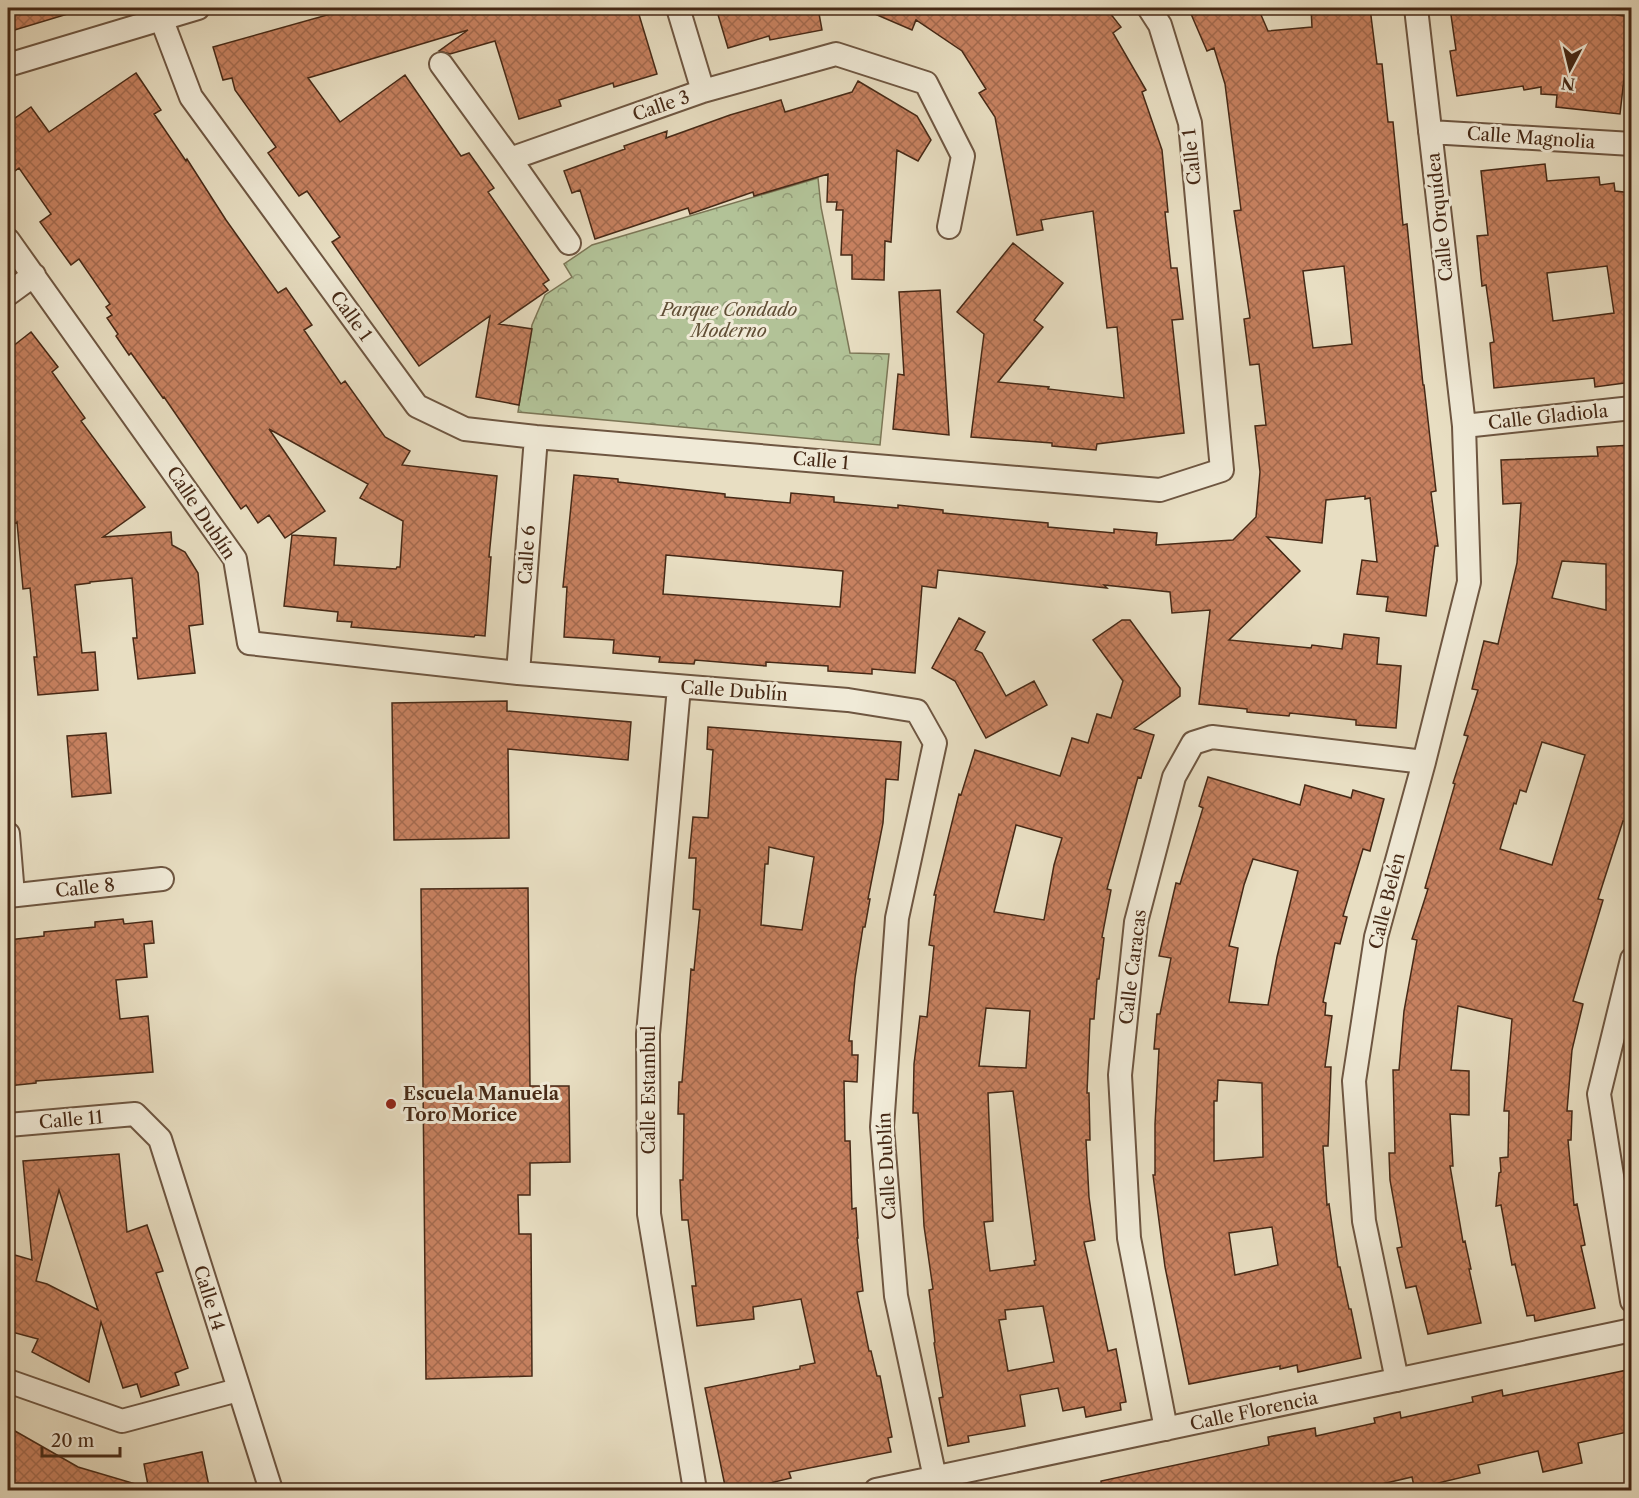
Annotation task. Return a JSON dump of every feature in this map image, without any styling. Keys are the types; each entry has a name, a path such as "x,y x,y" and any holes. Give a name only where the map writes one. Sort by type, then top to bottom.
{"street":[{"path":"8,65 198,8"},
{"path":"678,8 704,91"},
{"name":"Calle 1","path":"161,18 191,97 417,406 465,429 1160,490 1222,470 1190,123 1160,25 1149,8"},
{"name":"Calle Orquídea","path":"1416,8 1464,426"},
{"name":"Calle 3","path":"510,159 704,91 836,54 926,83 963,156 949,227"},
{"path":"441,64 569,243"},
{"name":"Calle Magnolia","path":"1430,132 1632,144"},
{"name":"Calle Dublín","path":"8,240 235,559 249,643 518,673 849,700 916,711 935,743 897,918 882,1127 896,1296 935,1478"},
{"path":"8,294 34,275"},
{"name":"Calle Gladiola","path":"1464,426 1632,408"},
{"name":"Calle Belén","path":"1397,1380 1364,1221 1354,1081 1376,937 1424,762 1469,582 1464,426"},
{"name":"Calle 6","path":"518,673 536,437"},
{"name":"Calle Estambul","path":"679,687 648,1034 649,1214 695,1491"},
{"name":"Calle Caracas","path":"1166,1430 1129,1238 1120,1075 1136,922 1174,777 1193,743 1212,737 1424,762"},
{"path":"8,834 10,895"},
{"name":"Calle 8","path":"10,895 162,879"},
{"path":"1632,959 1599,1094 1632,1301"},
{"name":"Calle 11","path":"8,1125 135,1114"},
{"name":"Calle 14","path":"135,1114 159,1139 271,1491"},
{"name":"Calle Florencia","path":"876,1491 1632,1330"},
{"path":"8,1381 122,1421 238,1390"}],"green space":[{"name":"Parque Condado Moderno","path":"818,178 821,207 850,353 889,354 880,445 518,412 532,325 545,295 572,277 564,264 592,245"}],"building":[{"path":"8,8 70,8 71,13 8,32"},
{"path":"352,8 637,8 657,74 614,87 613,83 559,100 561,106 519,119 495,41 450,54 439,51 468,30 308,78 340,122 405,75 461,156 469,153 494,188 488,192 549,280 543,284 548,290 499,324 532,329 519,405 476,397 490,316 419,366 332,242 340,237 307,191 299,196 268,153 276,147 235,90 232,78 223,80 213,47"},
{"path":"716,8 818,8 822,30 770,40 769,36 728,48"},
{"path":"861,8 1106,8 1121,27 1113,33 1146,90 1142,92 1162,150 1171,268 1177,268 1183,319 1172,320 1184,433 1097,444 1096,450 1052,446 1052,443 971,437 984,334 957,312 1013,243 1063,283 1034,320 1043,327 998,382 1124,398 1117,327 1107,328 1093,211 1041,220 1043,230 1017,235 995,117 979,93 986,89 962,51 916,20 912,30"},
{"path":"1206,8 1258,8 1268,31 1312,27 1311,8 1370,8 1377,64 1382,64 1388,122 1393,122 1403,225 1407,224 1436,491 1431,492 1438,546 1435,546 1426,616 1386,611 1388,597 1357,594 1362,560 1377,562 1370,498 1365,499 1365,496 1326,500 1322,543 1267,537 1300,571 1229,640 1342,649 1344,634 1379,638 1377,664 1401,666 1396,728 1356,725 1356,720 1290,713 1289,716 1247,712 1247,709 1199,704 1210,610 1172,613 1170,592 1104,585 1107,588 938,570 936,588 922,586 915,673 872,669 872,674 828,671 828,666 766,662 766,666 695,660 694,664 659,662 660,657 613,653 614,640 564,637 567,587 563,587 574,475 725,494 725,497 790,503 791,493 834,497 834,502 898,508 898,505 943,510 943,513 1048,523 1048,527 1114,533 1114,529 1157,533 1156,545 1233,540 1256,517 1260,472 1255,426 1266,425 1259,364 1250,365 1244,319 1250,318 1234,211 1241,210 1225,84 1214,48 1207,51 1191,14","holes":["1344,266 1352,344 1313,348 1303,271","666,555 843,571 840,607 663,594"]},
{"path":"1450,8 1618,8 1617,15 1631,17 1620,114 1556,107 1557,95 1541,94 1541,87 1524,90 1523,86 1457,96 1450,51 1456,50"},
{"path":"136,73 161,110 154,114 186,161 187,159 226,220 278,293 286,288 312,325 304,330 341,384 345,381 385,437 410,451 402,465 497,476 489,557 491,557 485,636 351,627 352,622 337,621 338,612 284,606 292,535 336,538 334,565 396,569 400,567 403,521 360,498 368,484 269,429 325,511 285,538 269,515 258,523 246,505 241,509 164,397 116,336 118,334 107,318 112,315 106,307 110,304 79,259 71,265 40,222 51,214 19,168 8,176 8,123 31,107 49,132"},
{"path":"858,81 917,116 931,140 918,161 897,150 891,242 885,241 884,280 852,279 852,255 841,255 843,210 836,210 837,202 827,202 828,174 754,196 753,192 690,214 688,208 595,239 580,190 572,193 564,171 667,131 666,138 781,100 785,112 852,92"},
{"path":"1545,164 1547,181 1599,177 1600,185 1614,183 1615,191 1632,193 1632,382 1595,387 1594,378 1494,388 1490,343 1494,342 1486,285 1482,286 1477,236 1488,235 1481,171","holes":["1607,266 1614,313 1553,321 1547,273"]},
{"path":"940,290 949,435 893,429 898,374 904,375 899,292"},
{"path":"31,332 58,367 52,372 85,418 81,421 145,507 103,537 171,532 172,545 185,552 198,573 203,624 189,626 195,673 138,679 133,638 137,638 132,578 90,582 75,585 82,653 95,652 98,690 38,695 34,657 37,657 30,588 23,589 17,522 8,529 8,350"},
{"path":"1632,445 1632,823 1623,821 1598,899 1603,900 1573,1001 1583,1004 1572,1050 1567,1111 1572,1111 1571,1140 1568,1140 1574,1205 1577,1204 1585,1245 1581,1246 1595,1308 1535,1321 1534,1315 1527,1316 1515,1264 1512,1265 1501,1205 1496,1206 1499,1173 1501,1172 1500,1158 1508,1157 1509,1111 1504,1111 1512,1019 1458,1006 1451,1070 1469,1071 1469,1115 1450,1114 1453,1166 1450,1166 1463,1242 1465,1241 1481,1323 1428,1334 1416,1286 1406,1288 1397,1248 1402,1247 1390,1180 1389,1153 1395,1153 1393,1070 1399,1070 1404,1011 1417,940 1412,939 1428,889 1425,888 1468,736 1464,735 1478,690 1472,689 1484,641 1498,644 1517,563 1521,503 1503,504 1501,460 1598,456 1597,447","holes":["1562,561 1606,564 1606,610 1552,598","1542,742 1585,755 1552,865 1500,849 1514,803 1516,804 1520,790 1526,792"]},
{"path":"959,618 985,632 975,650 982,653 1006,696 1034,681 1047,705 986,738 955,681 932,668"},
{"path":"1122,620 1130,620 1180,688 1180,696 1134,729 1154,735 1141,778 1138,777 1107,889 1111,890 1102,937 1104,938 1099,979 1097,979 1094,1019 1090,1019 1087,1093 1089,1093 1090,1140 1086,1140 1089,1197 1095,1240 1084,1242 1108,1351 1116,1349 1126,1402 1120,1403 1121,1410 1086,1417 1084,1407 1063,1411 1058,1388 1020,1395 1025,1426 968,1436 969,1442 948,1446 939,1398 943,1397 934,1343 929,1290 933,1289 924,1226 918,1113 913,1113 914,1064 920,1016 927,1017 934,946 929,945 936,895 934,895 959,794 961,795 975,750 1060,776 1072,738 1088,743 1097,714 1111,718 1123,681 1093,640","holes":["1016,825 1062,838 1054,865 1044,920 994,912","986,1008 1030,1011 1026,1068 979,1066","1013,1091 1035,1265 990,1271 984,1222 993,1221 988,1093","1043,1306 1054,1362 1008,1371 999,1320 1006,1319 1005,1310"]},
{"path":"507,701 507,711 631,722 628,760 508,749 509,838 394,840 392,703"},
{"path":"708,727 901,742 898,780 886,779 883,823 855,978 849,1041 852,1041 852,1055 858,1055 857,1082 844,1081 845,1141 850,1141 852,1209 856,1208 863,1291 857,1292 869,1351 871,1351 877,1376 880,1376 892,1437 888,1438 891,1452 789,1472 791,1478 737,1491 726,1491 705,1388 800,1369 800,1366 815,1363 801,1299 753,1307 754,1319 697,1326 692,1286 696,1286 688,1220 682,1220 680,1180 683,1180 684,1114 678,1114 679,1082 682,1082 691,969 694,970 700,910 693,909 696,858 689,858 693,817 708,818 713,750 707,749","holes":["769,847 814,857 802,930 761,925 765,864 768,864"]},
{"path":"106,733 111,793 72,797 67,736"},
{"path":"1208,777 1300,805 1305,785 1351,798 1353,790 1384,799 1370,851 1363,849 1343,916 1347,917 1340,944 1335,943 1323,1002 1326,1003 1325,1015 1332,1016 1325,1067 1331,1067 1328,1146 1323,1146 1327,1205 1329,1204 1338,1267 1340,1267 1349,1309 1351,1309 1361,1358 1298,1372 1297,1365 1280,1369 1280,1366 1189,1384 1165,1267 1153,1175 1155,1175 1159,1049 1154,1049 1157,1014 1160,1014 1171,958 1159,956 1176,883 1180,884 1203,808 1199,806","holes":["1253,859 1298,871 1268,1005 1229,1002 1238,948 1229,946","1218,1080 1262,1083 1263,1157 1214,1161 1214,1101 1217,1101","1272,1227 1278,1265 1235,1275 1229,1233"]},
{"path":"528,888 530,1086 569,1086 570,1162 530,1163 530,1195 518,1195 519,1234 531,1234 532,1376 426,1379 421,889"},
{"path":"123,919 124,924 152,921 154,943 144,944 147,977 116,980 120,1019 148,1016 153,1072 36,1081 36,1083 8,1086 8,940 44,936 44,932 95,927 95,922"},
{"path":"119,1154 127,1232 147,1225 163,1271 156,1273 188,1368 175,1373 179,1385 141,1397 137,1384 123,1388 101,1322 89,1382 32,1352 38,1339 8,1331 8,1253 32,1260 23,1161","holes":["59,1190 98,1310 47,1284 36,1281"]},
{"path":"1632,1369 1632,1431 1578,1443 1582,1463 1543,1472 1538,1451 1478,1465 1480,1473 1434,1484 1435,1491 1415,1491 1412,1477 1352,1491 1102,1491 1101,1481 1269,1445 1268,1437 1315,1428 1316,1436 1375,1423 1374,1418 1400,1412 1401,1418 1473,1402 1472,1397 1502,1390 1503,1396"},
{"path":"8,1427 78,1467 139,1485 138,1491 25,1491 8,1481"},
{"path":"202,1452 210,1491 149,1491 144,1464"}],"place":[{"name":"Escuela Manuela Toro Morice","path":"391,1104"}]}
